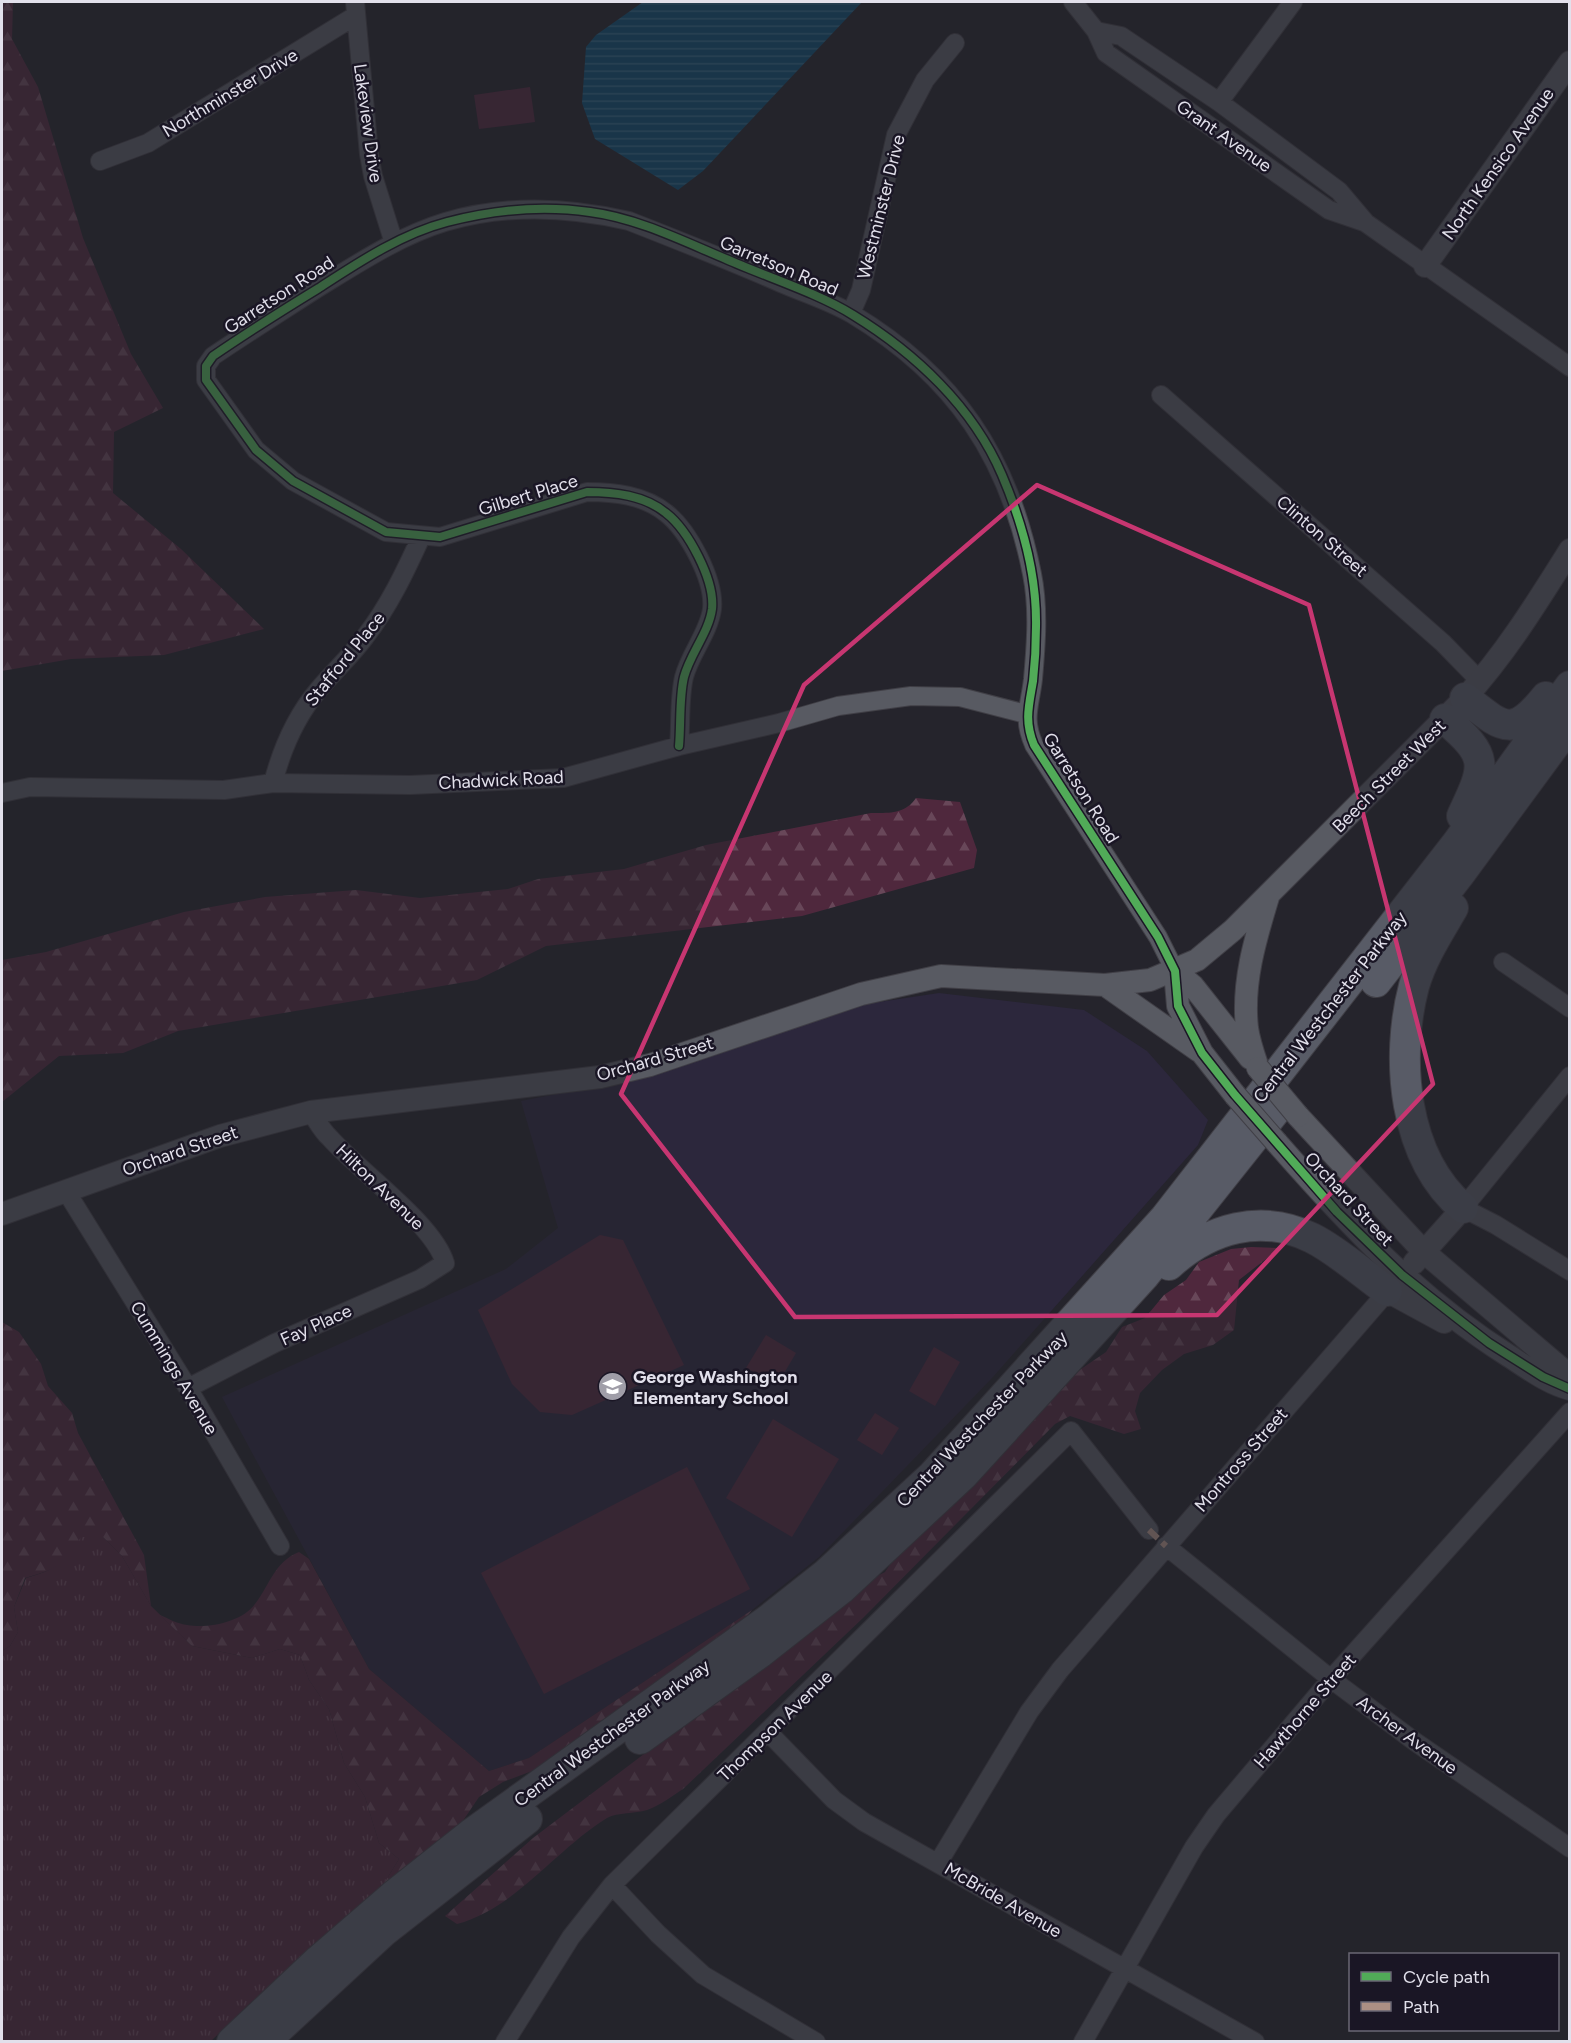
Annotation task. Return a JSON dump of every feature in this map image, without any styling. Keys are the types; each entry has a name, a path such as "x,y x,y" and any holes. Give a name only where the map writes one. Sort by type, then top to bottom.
{"main road":[{"path":"1464,700 1495,722 1510,726 1520,723 1539,705 1569,666"},
{"name":"Central Westchester Parkway","path":"232,2042 319,1960 393,1896 471,1834 768,1620 826,1574 932,1476 1166,1218 1458,843 1569,686"},
{"path":"1458,843 1462,815 1476,789 1480,771 1479,757 1468,739 1464,700"},
{"name":"Central Westchester Parkway","path":"264,2042 384,1932 478,1856 761,1652 841,1589 964,1474 1144,1276 1209,1198 1459,875 1569,724"},
{"path":"1517,798 1543,782 1569,751"},
{"path":"1459,875 1456,902 1436,936 1415,984 1404,1033 1405,1075 1416,1132 1433,1173 1447,1194 1463,1208"},
{"path":"1085,1342 1191,1246 1229,1228 1255,1224 1291,1229 1395,1283"}],"street":[{"name":"Grant Avenue","path":"1073,2 1096,31 1106,53 1329,210 1366,223"},
{"path":"1219,102 1293,2"},
{"name":"Northminster Drive","path":"100,161 148,143 355,9"},
{"name":"Lakeview Drive","path":"355,9 373,176 394,243"},
{"name":"Grant Avenue","path":"1096,31 1121,36 1219,102 1339,191 1366,223 1569,368"},
{"name":"Westminster Drive","path":"851,313 861,290 896,135 925,80 955,43"},
{"name":"North Kensico Avenue","path":"1425,266 1569,63"},
{"name":"Garretson Road","path":"206,381 206,366 213,356 348,269 394,243 445,222 497,212 556,208 593,212 629,220 851,313 909,354 946,391 972,420 1002,473 1021,528 1033,577 1036,626 1032,681 1026,714 1028,730 1034,745 1158,937 1174,971"},
{"name":"Gilbert Place","path":"206,381 256,450 293,482 386,532 441,537 587,492 612,492 632,496 666,513 698,553 710,583 712,610 684,677 679,746"},
{"name":"Clinton Street","path":"1161,395 1443,643 1464,700"},
{"name":"Stafford Place","path":"273,783 280,755 295,723 317,691 365,638 392,599 422,537"},
{"name":"Beech Street West","path":"1174,971 1197,960 1214,947 1464,700 1533,609 1569,550"},
{"name":"Chadwick Road","path":"2,793 30,787 224,790 273,783 410,785 563,778 838,706 911,696 960,697 1026,714"},
{"path":"1258,1068 1247,1030 1247,998 1251,953 1268,896"},
{"path":"1503,962 1569,1008"},
{"name":"Orchard Street","path":"2,1214 220,1136 311,1112 600,1077 650,1065 861,994 941,976 1105,985 1141,981 1174,971"},
{"name":"Orchard Street","path":"1174,971 1178,1006 1202,1053 1235,1095 1360,1237 1395,1283 1543,1377 1569,1389"},
{"name":"Orchard Street","path":"1174,971 1192,986 1298,1116 1424,1252 1569,1376"},
{"path":"1105,985 1202,1053"},
{"name":"Montross Street","path":"938,1863 1029,1712 1060,1670 1395,1283 1463,1208 1569,1076"},
{"name":"Hilton Avenue","path":"311,1112 328,1137 422,1228 441,1250 445,1263"},
{"name":"Cummings Avenue","path":"66,1191 188,1388 280,1546"},
{"path":"1463,1208 1496,1225 1569,1271"},
{"name":"Fay Place","path":"188,1388 274,1343 420,1279 445,1263"},
{"name":"Hawthorne Street","path":"1083,2042 1194,1847 1216,1815 1331,1679 1569,1412"},
{"name":"Thompson Avenue","path":"505,2042 571,1937 612,1885 769,1733 1071,1431 1149,1530"},
{"name":"Archer Avenue","path":"1166,1546 1331,1679 1414,1741 1569,1848"},
{"name":"McBride Avenue","path":"769,1733 834,1800 864,1822 1255,2042"},
{"path":"612,1885 658,1934 702,1975 816,2042"}],"highlighted area":[{"path":"1037,485 1309,605 1433,1084 1217,1315 795,1317 621,1094 804,685"}],"shaded area":[{"name":"George Washington Elementary School","path":"939,993 1084,1010 1147,1051 1208,1120 1198,1145 992,1378 819,1557 752,1610 529,1758 489,1771 369,1669 222,1397 506,1269 558,1228 521,1101 659,1074 866,1004"}],"green space":[{"path":"2,2 13,2 12,39 38,87 83,238 131,354 163,408 114,432 113,493 181,549 264,629 164,655 71,659 2,671"},
{"path":"530,87 535,122 479,129 474,95"},
{"path":"916,798 960,802 977,850 974,868 802,916 546,946 477,980 178,1031 123,1053 59,1056 2,1102 2,960 46,952 184,912 265,897 356,890 420,898 508,889 538,879 624,869 706,845 871,813 896,812 907,807"},
{"path":"600,1235 623,1240 684,1365 572,1415 540,1412 512,1384 478,1310"},
{"path":"1280,1248 1239,1280 1234,1330 1213,1345 1184,1354 1162,1370 1140,1393 1135,1411 1141,1429 1124,1434 1070,1416 1055,1424 864,1617 683,1789 647,1810 607,1818 588,1831 517,1892 478,1916 457,1924 445,1916 533,1838 849,1599 866,1582 885,1572 909,1536 1006,1442 1039,1414 1062,1382 1106,1352 1122,1327 1145,1318 1164,1295 1186,1280 1199,1262 1231,1249"},
{"path":"2,1322 19,1332 41,1364 48,1386 72,1413 78,1433 144,1555 151,1606 122,1556 103,1537 81,1537 70,1554 59,1565 25,1578 14,1607 18,1632 10,1646 2,1651"},
{"path":"766,1335 796,1353 777,1385 746,1368"},
{"path":"934,1347 960,1362 935,1406 909,1391"},
{"path":"875,1413 899,1428 882,1455 857,1440"},
{"path":"773,1419 839,1459 792,1537 726,1498"},
{"path":"687,1467 750,1589 544,1694 481,1573"},
{"path":"80,1537 103,1537 122,1556 151,1606 192,1646 252,1658 280,1649 300,1655 309,1680 329,1709 344,1763 365,1797 379,1843 399,1859 383,1885 211,2041 2,2041 2,1651 10,1646 18,1632 14,1607 26,1578 45,1572 58,1564"},
{"path":"299,1552 309,1559 369,1669 489,1771 529,1758 752,1610 728,1641 532,1771 503,1782 479,1797 458,1828 383,1885 399,1859 379,1843 365,1797 344,1763 329,1709 309,1680 300,1655 280,1649 252,1658 192,1646 160,1615 180,1624 195,1626 214,1625 233,1620 255,1604 278,1568"}],"water":[{"path":"643,2 862,2 703,171 678,190 595,139 582,103 586,47 596,35"}],"marked path":[{"path":"1149,1530 1166,1546"}],"cycle path":[{"path":"679,746 682,685 690,660 710,618 712,597 705,570 691,543 666,513 638,498 587,492 440,537 386,532 293,481 256,450 206,380 206,366 213,356 397,241 430,227 464,218 536,209 572,210 608,215 660,231 824,299 853,315 898,346 920,364 958,405 990,450 1002,475 1022,530 1034,588 1036,647 1028,713 1034,745 1158,937 1175,971 1178,1006 1202,1053 1235,1095 1337,1212 1402,1275 1489,1343 1543,1377 1570,1389"}],"place":[{"name":"George Washington Elementary School","path":"612,1387"}]}
